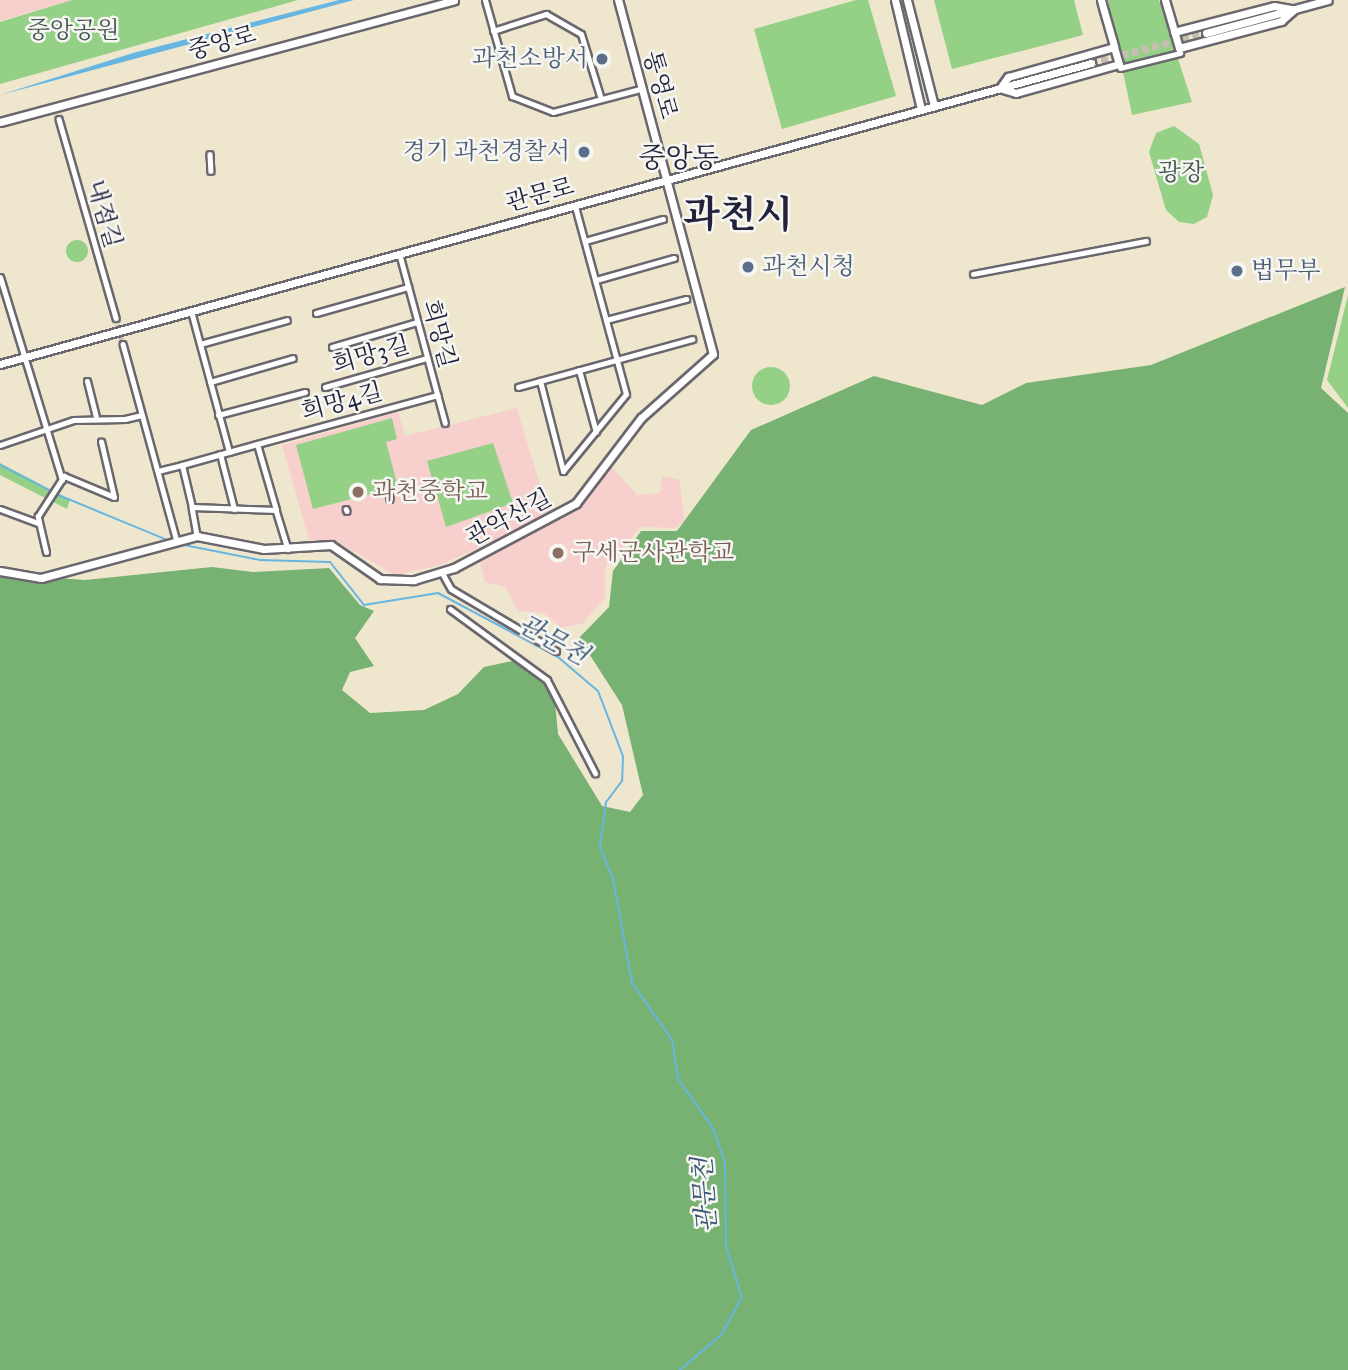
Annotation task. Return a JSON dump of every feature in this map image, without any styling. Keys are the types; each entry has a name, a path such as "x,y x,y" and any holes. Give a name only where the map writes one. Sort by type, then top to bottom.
{"street":[{"name":"중앙로","path":"0,122 454,0"},
{"path":"485,0 512,96 552,112 640,89"},
{"name":"통영로","path":"618,0 666,180"},
{"path":"895,0 921,109"},
{"path":"907,0 934,106"},
{"path":"1101,0 1119,66"},
{"path":"1165,0 1179,50"},
{"path":"1206,33 1328,0"},
{"path":"1174,32 1274,6 1295,9"},
{"path":"1114,47 1008,77 1000,88 1016,93 1179,50 1281,21 1295,9"},
{"path":"493,30 546,14 581,34 601,99"},
{"name":"관문로","path":"0,364 1091,63"},
{"name":"내점길","path":"59,119 116,318"},
{"path":"210,154 211,171"},
{"name":"관악산길","path":"0,571 41,578 197,536 288,550 331,545 387,580 442,573 576,503 641,418 713,354 666,180"},
{"path":"540,381 563,471 626,394 575,206"},
{"path":"585,241 663,219"},
{"path":"973,274 1146,241"},
{"name":"희망길","path":"399,253 445,423"},
{"path":"596,280 674,258"},
{"path":"0,277 44,430 62,480"},
{"path":"316,313 408,287"},
{"path":"606,320 686,299"},
{"path":"191,311 229,452"},
{"path":"200,344 287,320"},
{"path":"332,347 417,321"},
{"path":"518,387 692,339"},
{"path":"123,344 176,541"},
{"path":"210,382 293,358"},
{"name":"희망3길","path":"325,387 427,358"},
{"path":"579,370 596,432"},
{"path":"87,381 96,416"},
{"name":"희망3길","path":"218,415 305,392"},
{"name":"희망4길","path":"158,471 437,395"},
{"path":"0,445 96,416 125,419 142,415"},
{"path":"62,480 114,497 101,441"},
{"path":"257,444 288,550"},
{"path":"220,454 234,509"},
{"path":"182,465 197,536"},
{"path":"46,552 38,523 46,503 62,480"},
{"path":"192,507 276,510"},
{"path":"0,509 38,523"},
{"path":"442,573 451,589 556,651"},
{"path":"450,609 547,680 595,772"}],"shaded area":[{"path":"0,0 72,0 0,21"},
{"path":"517,408 549,515 440,565 395,575 341,544 309,540 282,445 398,412 405,436"},
{"name":"구세군사관학교","path":"611,466 637,495 660,493 662,476 680,480 684,522 674,528 641,527 605,567 605,598 582,624 561,628 544,613 518,611 505,587 485,582 480,563 578,505"}],"green space":[{"name":"중앙공원","path":"72,0 298,0 0,84 0,22"},
{"path":"856,0 868,0 896,96 782,129 754,29"},
{"path":"934,0 1074,0 1083,35 952,69"},
{"path":"1108,0 1159,0 1192,102 1132,115"},
{"name":"광장","path":"1174,126 1199,144 1213,195 1207,217 1194,224 1179,222 1166,210 1149,152 1156,133"},
{"path":"77,240 85,243 88,251 85,259 77,262 69,259 66,251 69,243"},
{"path":"1345,287 1321,388 1348,413 1348,1370 0,1370 0,574 85,580 212,567 253,572 329,568 360,605 374,611 355,638 374,666 350,672 342,690 370,713 424,710 458,694 484,667 517,660 542,676 555,702 558,734 602,806 630,812 643,795 622,705 579,638 609,607 613,571 641,531 677,531 751,430 874,376 982,405 1026,383 1151,365"},
{"path":"1348,295 1348,408 1327,380"},
{"path":"771,367 784,373 790,386 784,399 771,405 758,399 752,386 758,373"},
{"path":"392,418 397,439 386,442 398,487 313,509 296,445"},
{"path":"493,443 513,503 446,527 427,461"},
{"path":"0,463 70,500 67,509 0,475"}],"water":[{"path":"339,0 354,0 0,95 133,53"}],"waterway":[{"name":"관문천","path":"0,465 51,491"},
{"name":"관문천","path":"56,494 167,540"},
{"name":"관문천","path":"179,544 260,560 330,562 364,605 438,593 558,657 598,691 623,756 622,781 606,802 600,847 613,879 632,983 672,1040 678,1079 713,1128 725,1163 726,1247 742,1297 721,1335 680,1370"}],"tunnel":[{"path":"1091,63 1206,33"},
{"path":"116,318 123,344"}],"place":[{"name":"과천소방서","path":"602,59"},
{"name":"경기 과천경찰서","path":"584,152"},
{"name":"과천시청","path":"748,267"},
{"name":"법무부","path":"1237,271"},
{"name":"과천중학교","path":"358,492"},
{"name":"구세군사관학교","path":"558,553"}],"district":[{"name":"중앙동","path":"679,158"},
{"name":"과천시","path":"738,215"}]}
